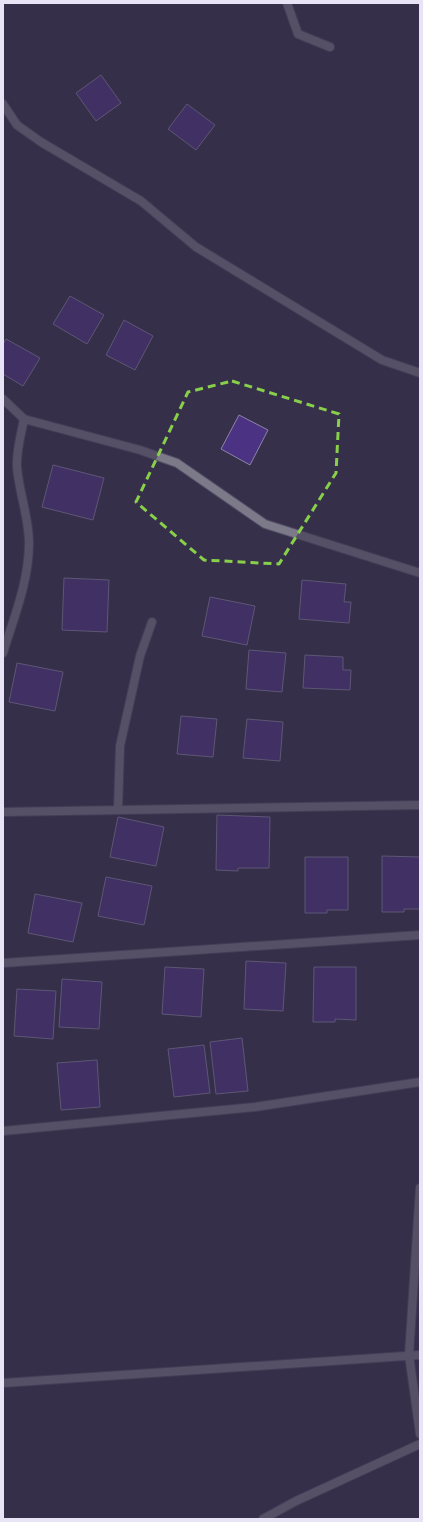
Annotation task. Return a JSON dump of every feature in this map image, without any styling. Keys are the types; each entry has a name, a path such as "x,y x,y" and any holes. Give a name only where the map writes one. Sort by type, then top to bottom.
{"street":[{"path":"287,3 298,34 330,47"},
{"path":"3,104 17,125 41,142 140,201 196,247 382,360 420,374"},
{"path":"3,399 24,419 160,456 193,473 265,524 420,573"},
{"path":"3,653 26,577 28,561 28,524 17,463 24,419"},
{"path":"118,809 120,746 140,656 152,622"},
{"path":"3,812 420,805"},
{"path":"3,963 420,935"},
{"path":"3,1131 255,1107 420,1082"},
{"path":"420,1188 409,1355 420,1434"},
{"path":"3,1382 420,1355"},
{"path":"263,1519 296,1501 420,1444"}],"highlighted area":[{"path":"232,381 339,414 336,473 279,564 204,560 136,502 188,392"}],"building":[{"path":"101,75 121,103 96,121 76,93"},
{"path":"187,104 215,125 196,150 168,129"},
{"path":"70,296 104,315 87,344 53,324"},
{"path":"124,320 153,336 135,370 106,355"},
{"path":"6,339 40,358 23,386 3,374 3,344"},
{"path":"239,415 268,430 250,465 221,449"},
{"path":"53,465 104,478 93,520 42,507"},
{"path":"64,578 109,580 107,632 62,630"},
{"path":"302,580 346,584 344,602 351,602 349,623 299,619"},
{"path":"210,597 255,606 247,645 202,636"},
{"path":"249,650 286,653 282,692 246,689"},
{"path":"305,655 343,657 343,670 351,670 350,690 303,688"},
{"path":"17,663 63,672 55,711 9,702"},
{"path":"181,716 217,719 213,757 177,754"},
{"path":"247,719 283,722 280,761 243,758"},
{"path":"217,815 270,817 269,868 238,868 238,871 216,870"},
{"path":"118,817 164,827 156,866 110,857"},
{"path":"382,856 420,857 420,909 404,909 404,912 382,912"},
{"path":"305,857 348,857 348,910 327,910 327,913 305,913"},
{"path":"106,877 152,886 144,925 98,916"},
{"path":"35,894 82,903 73,942 28,933"},
{"path":"246,961 286,963 283,1011 244,1009"},
{"path":"165,967 204,969 201,1017 162,1014"},
{"path":"314,967 356,967 356,1020 335,1019 335,1022 313,1022"},
{"path":"62,979 102,982 99,1029 59,1027"},
{"path":"17,989 56,991 53,1039 14,1036"},
{"path":"242,1038 248,1091 216,1094 210,1042"},
{"path":"204,1045 210,1093 174,1097 168,1049"},
{"path":"97,1060 100,1107 61,1110 57,1063"}]}
